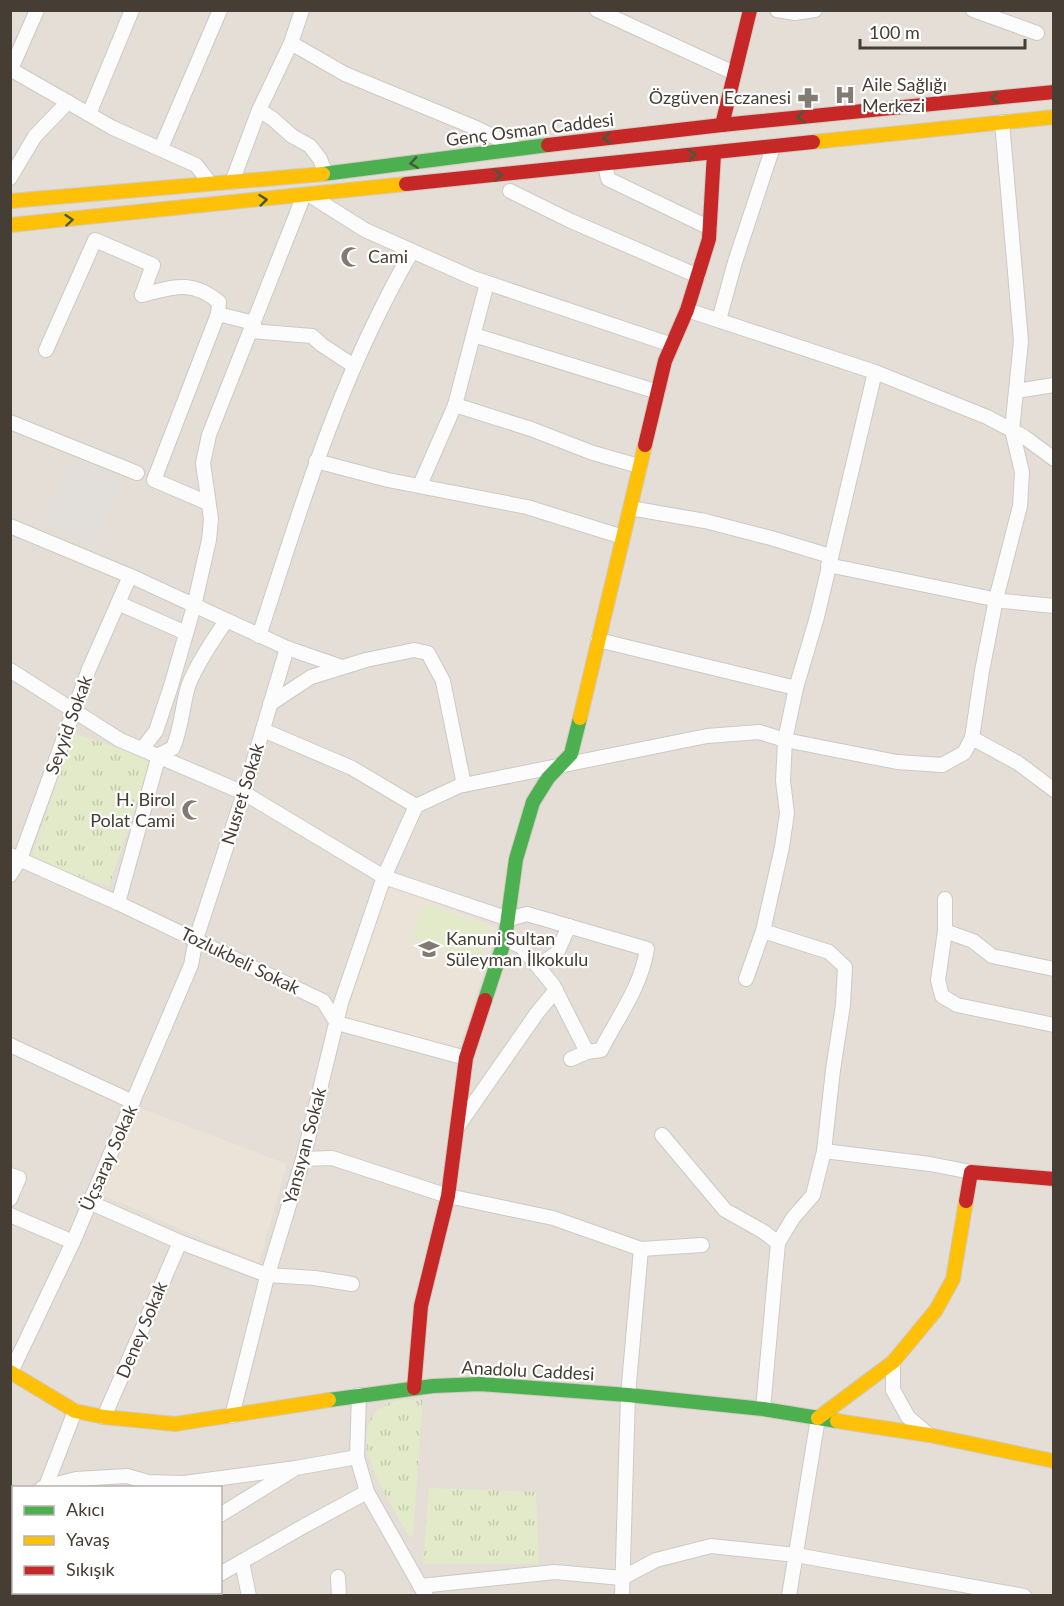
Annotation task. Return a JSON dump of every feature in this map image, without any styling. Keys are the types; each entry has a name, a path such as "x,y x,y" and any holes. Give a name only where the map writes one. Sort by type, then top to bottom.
{"street":[{"path":"36,10 11,69 113,128 196,165 210,183"},
{"path":"89,114 132,10"},
{"path":"161,148 220,10"},
{"path":"232,182 259,110 291,44 302,10"},
{"path":"597,10 734,73"},
{"path":"722,125 750,10"},
{"path":"777,10 795,13 815,10"},
{"path":"973,10 1037,33"},
{"path":"291,44 345,74 519,148"},
{"name":"Genç Osman Caddesi","path":"10,201 326,174 519,148 722,125 1053,92"},
{"path":"10,178 35,136 68,102"},
{"path":"259,110 292,136 310,146 320,159 326,174"},
{"path":"10,225 1053,117"},
{"path":"262,730 352,768 416,806 464,785 707,736 759,732 785,740 897,762 942,765 964,753 972,738 996,599 1020,506 1022,472 1012,430 1021,341 1002,122"},
{"path":"718,320 773,147"},
{"path":"414,1388 421,1306 448,1196 459,1126 466,1058 505,939 516,858 533,802 548,778 571,754 665,361 687,310 709,239 714,153"},
{"path":"605,165 608,179 710,228"},
{"path":"510,191 571,221 698,276"},
{"path":"306,195 365,230 487,283 672,345"},
{"path":"142,749 156,731 194,606 209,540 211,519 203,463 209,435 306,195"},
{"path":"46,350 95,240 153,265 142,295 181,285 207,293 219,302 218,314 154,480 208,503"},
{"path":"259,636 316,461 354,366 396,276 412,252"},
{"path":"420,485 456,405 487,283"},
{"path":"687,310 875,372 987,417 1012,430 1053,459"},
{"path":"218,314 252,327 312,336 354,366"},
{"path":"474,335 658,392"},
{"path":"746,979 763,931 782,847 787,813 783,782 785,740 796,688 817,617 875,372"},
{"path":"1016,391 1053,385"},
{"path":"456,405 531,429 593,453 639,466"},
{"path":"10,422 137,473"},
{"path":"316,461 388,480 526,507 623,537"},
{"path":"630,508 705,520 771,538 829,561 996,599 1053,606"},
{"path":"10,526 130,576 287,648 342,667"},
{"name":"Seyyid Sokak","path":"10,875 89,669 130,576"},
{"path":"118,603 186,633"},
{"path":"118,903 159,755 173,748 180,730 188,687 211,643 226,621"},
{"path":"598,640 796,688"},
{"name":"Nusret Sokak","path":"196,939 244,793 287,648"},
{"path":"270,704 311,677 342,667 414,650 428,654 443,681 464,785"},
{"path":"10,670 120,740 244,793 384,878 509,918 527,914 647,949 644,966 627,1007 614,1024 601,1050 587,1052 571,1059"},
{"path":"972,738 1018,763 1053,790"},
{"name":"Yansıyan Sokak","path":"232,1416 267,1275 303,1159 341,1003 384,878 416,806"},
{"name":"Tozlukbeli Sokak","path":"15,857 196,939 323,1001 337,1023"},
{"path":"945,899 945,931 938,980 942,996 957,1005 1053,1025"},
{"path":"538,966 557,953 569,926"},
{"path":"763,931 829,952 845,967 843,1005 824,1151 813,1195 793,1218 778,1243 763,1409"},
{"path":"945,931 973,941 992,956 1053,969"},
{"name":"Üçsaray Sokak","path":"11,1372 72,1242 134,1101 191,965 196,939"},
{"path":"505,939 522,948 556,990 587,1052"},
{"path":"459,1126 537,1013 556,990"},
{"path":"337,1023 466,1058"},
{"path":"10,1045 134,1101"},
{"path":"662,1135 725,1210 764,1232 778,1243"},
{"path":"824,1151 930,1164 971,1172 1053,1179"},
{"path":"303,1159 332,1158 448,1196 553,1218 641,1249 702,1245"},
{"path":"789,1596 818,1418 893,1362 936,1310 953,1279 962,1213 971,1172"},
{"path":"10,1174 19,1178 10,1199"},
{"path":"89,1202 180,1242 267,1275 315,1278 352,1284"},
{"path":"10,1215 72,1242"},
{"name":"Deney Sokak","path":"104,1417 180,1242"},
{"path":"622,1596 628,1395 641,1249"},
{"path":"893,1362 892,1390 908,1417 929,1435"},
{"name":"Anadolu Caddesi","path":"11,1372 75,1411 104,1417 175,1424 358,1395 414,1388 480,1384 628,1395 763,1409 929,1435 1053,1461"},
{"path":"358,1395 357,1457 368,1492 423,1591 555,1572 622,1578 656,1560 711,1546 796,1555 1024,1596"},
{"path":"44,1486 75,1411"},
{"path":"48,1486 76,1479 127,1476 148,1482 184,1483 296,1468 357,1457"},
{"path":"222,1514 296,1468"},
{"path":"222,1573 368,1492"},
{"path":"242,1562 249,1596"},
{"path":"338,1577 339,1596"}],"shaded area":[{"path":"11,11 1053,11 1053,1595 11,1596"},
{"path":"72,458 124,481 95,546 43,523"},
{"name":"Kanuni Sultan Süleyman İlkokulu","path":"388,885 498,927 458,1051 345,1019"},
{"path":"138,1107 287,1164 259,1263 98,1193"}],"green space":[{"path":"73,733 152,759 109,886 31,860"},
{"path":"424,903 491,927 478,963 412,938"},
{"path":"402,1400 423,1400 413,1535 409,1536 375,1473 366,1438 369,1423 378,1410 389,1403"},
{"path":"429,1488 536,1492 539,1564 423,1564"}],"traffic: fast":[{"path":"323,174 548,145"},
{"path":"485,1000 505,939 516,859 533,802 548,778 571,754 580,718"},
{"path":"329,1400 433,1386 480,1384 628,1395 763,1409 837,1421"}],"traffic: slow":[{"path":"813,142 1054,117"},
{"path":"10,201 323,174"},
{"path":"10,225 406,184"},
{"path":"580,718 645,445"},
{"path":"818,1418 893,1362 936,1310 953,1279 966,1201"},
{"path":"10,1372 75,1411 104,1417 175,1424 329,1400"},
{"path":"837,1421 929,1435 1054,1461"}],"traffic: jam":[{"path":"722,125 750,10"},
{"path":"548,145 1054,92"},
{"path":"406,184 813,142"},
{"path":"645,445 665,361 687,310 709,239 714,153"},
{"path":"414,1388 421,1306 448,1196 466,1058 485,1000"},
{"path":"966,1201 971,1172 1054,1179"}],"place":[{"name":"Aile Sağlığı Merkezi","path":"845,95"},
{"name":"Özgüven Eczanesi","path":"808,98"},
{"name":"Cami","path":"351,257"},
{"name":"H. Birol Polat Cami","path":"192,810"},
{"name":"Kanuni Sultan Süleyman İlkokulu","path":"429,949"}]}
